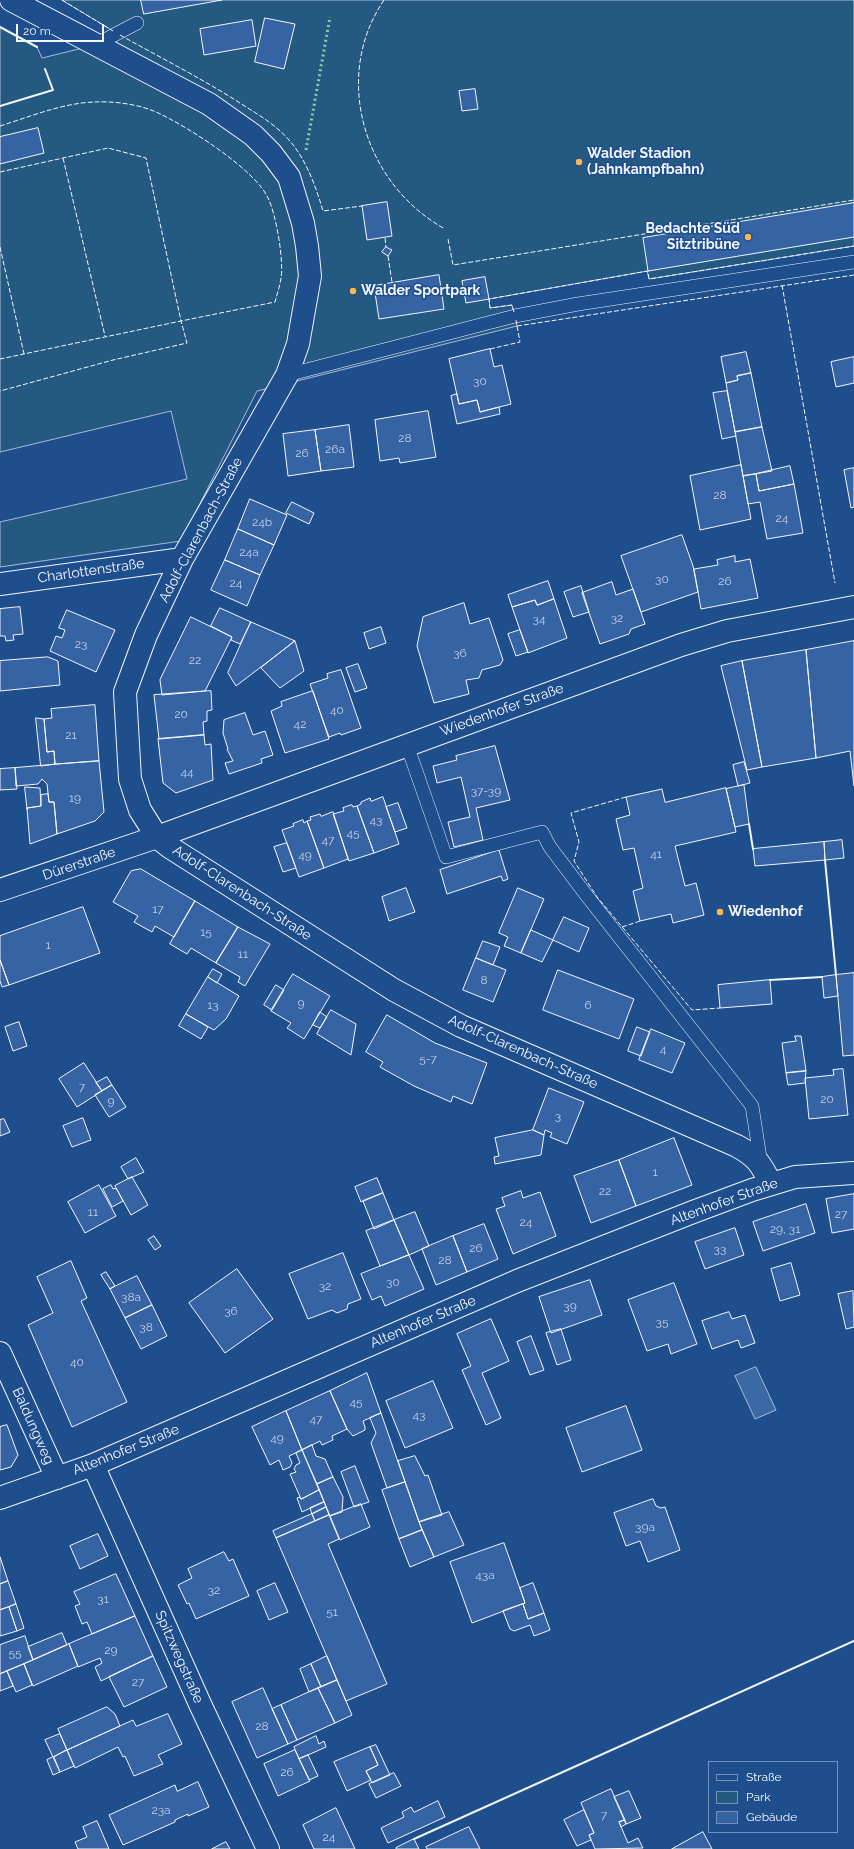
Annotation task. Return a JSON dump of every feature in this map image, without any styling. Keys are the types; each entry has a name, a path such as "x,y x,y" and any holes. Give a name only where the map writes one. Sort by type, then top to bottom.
{"street":[{"name":"Adolf-Clarenbach-Straße","path":"10,0 209,104 253,136 271,153 290,177 303,224 310,276 298,344 287,375 182,559 146,635 125,692 130,779 140,810 157,837 177,852 400,994 461,1026 737,1146 748,1152 760,1164 771,1184"},
{"name":"Charlottenstraße","path":"0,584 182,559"},
{"name":"Wiedenhofer Straße","path":"157,837 681,645 728,631 854,607"},
{"name":"Dürerstraße","path":"0,890 157,837"},
{"name":"Altenhofer Straße","path":"0,1498 93,1465 517,1281 771,1184 795,1177 854,1173"},
{"name":"Baldungweg","path":"0,1353 57,1478"},
{"name":"Spitzwegstraße","path":"93,1465 197,1697 268,1849"}],"lane":[{"path":"96,45 137,23"},
{"path":"287,375 515,316 578,304 854,262"},
{"path":"407,745 446,858 542,832 550,847 587,896 752,1106 760,1164"}],"green space":[{"path":"62,0 854,0 854,246 649,279 647,271 489,299 490,308 512,305 517,326 257,391 181,541 0,567 0,522 187,479 171,411 0,452 0,27 37,47 42,58 95,45 116,33"}],"shaded area":[{"path":"756,1367 776,1410 755,1419 735,1376"}],"building":[{"path":"141,0 222,0 144,14"},
{"path":"265,18 295,24 284,69 255,62"},
{"path":"252,20 256,46 204,55 200,29"},
{"path":"475,89 478,109 462,111 459,91"},
{"path":"38,128 44,153 0,164 0,137"},
{"path":"387,202 392,236 367,240 362,206"},
{"name":"Bedachte Süd Sitztribüne","path":"854,203 854,237 648,271 643,238"},
{"path":"386,247 392,250 388,256 382,252"},
{"path":"439,275 444,309 379,319 374,286"},
{"path":"485,277 489,299 466,303 462,281"},
{"path":"490,349 494,367 502,365 511,404 480,412 477,400 459,404 449,359"},
{"path":"746,352 751,373 737,376 738,380 726,383 721,357"},
{"path":"854,357 854,383 836,387 831,362"},
{"path":"751,373 762,427 735,432 726,383 738,380 737,376"},
{"path":"727,391 736,436 722,439 713,393"},
{"path":"457,394 459,404 477,400 480,412 499,407 500,414 457,424 451,396"},
{"path":"428,411 436,457 400,463 399,458 380,461 375,420"},
{"path":"349,425 354,467 321,471 315,430"},
{"path":"762,427 772,471 743,476 735,432"},
{"path":"315,430 321,471 288,476 283,434"},
{"path":"741,465 751,519 700,530 690,476"},
{"path":"790,466 794,484 759,491 756,474"},
{"path":"854,468 854,507 851,508 844,470"},
{"path":"756,474 759,491 794,484 803,533 767,539 760,502 748,504 743,476"},
{"path":"250,499 287,515 274,545 238,529"},
{"path":"292,502 314,513 309,524 286,513"},
{"path":"238,529 274,545 260,575 225,560"},
{"path":"682,535 693,566 698,592 641,612 621,556"},
{"path":"735,556 735,562 750,559 758,598 701,609 694,569 718,565 717,560"},
{"path":"225,560 260,575 247,606 211,590"},
{"path":"548,581 554,599 537,605 535,600 512,607 508,595"},
{"path":"612,582 616,595 633,589 645,624 631,629 629,634 600,644 582,593"},
{"path":"581,586 589,612 573,617 564,592"},
{"path":"554,599 567,638 528,653 512,607 535,600 537,605"},
{"path":"464,603 470,624 489,618 503,660 500,665 482,670 479,678 466,680 469,694 434,703 417,646 423,617"},
{"path":"20,607 23,634 13,635 14,640 6,641 5,636 0,636 0,609"},
{"path":"220,608 251,622 240,644 231,640 232,637 211,626"},
{"path":"67,610 115,630 96,672 50,651 56,636 62,638 65,630 59,628"},
{"path":"191,617 232,637 205,691 162,695 160,680"},
{"path":"251,622 295,641 236,686 228,673"},
{"path":"381,627 386,643 369,649 364,633"},
{"path":"520,630 528,652 516,656 508,634"},
{"path":"295,641 304,671 280,688 261,668"},
{"path":"854,641 854,786 850,751 816,758 806,650"},
{"path":"806,650 816,758 762,767 742,661"},
{"path":"48,657 58,661 60,685 0,691 0,661"},
{"path":"742,661 762,767 747,770 721,666"},
{"path":"358,664 367,688 355,692 346,668"},
{"path":"341,670 361,728 341,735 340,733 329,737 310,684 328,678 327,674"},
{"path":"211,691 212,710 207,711 207,721 203,722 204,735 159,739 154,695"},
{"path":"313,691 329,739 285,753 271,711 282,706 281,702"},
{"path":"95,705 99,761 55,764 54,751 47,752 44,719 52,718 51,709"},
{"path":"245,713 253,735 265,731 273,755 261,759 262,763 229,774 225,763 233,761 227,749 223,733 224,720"},
{"path":"36,718 44,719 47,752 54,751 55,764 41,766"},
{"path":"204,735 205,745 211,744 213,780 176,793 163,783 158,739"},
{"path":"495,746 510,800 476,808 483,840 454,847 448,822 470,817 461,777 437,783 433,766 457,760 456,756"},
{"path":"99,761 104,812 95,821 57,834 54,802 49,802 47,784 42,779 38,784 16,786 15,768"},
{"path":"744,762 750,783 738,786 733,765"},
{"path":"15,768 17,789 0,790 0,769"},
{"path":"744,785 749,824 735,827 726,789"},
{"path":"25,787 40,788 41,806 27,809"},
{"path":"726,788 736,832 675,846 685,886 696,883 704,915 673,923 671,914 640,921 633,891 643,888 634,848 623,850 616,819 630,815 626,797 662,789 665,802"},
{"path":"48,794 49,802 54,802 57,834 30,844 27,808 41,806 41,795"},
{"path":"383,797 399,844 374,853 357,806 361,804 361,802 370,798 371,801"},
{"path":"398,803 407,828 395,832 386,807"},
{"path":"352,805 353,807 357,806 374,853 349,861 333,814 344,811 343,808"},
{"path":"333,812 348,859 324,868 307,821 311,820 310,817 320,814 321,816"},
{"path":"303,820 304,823 307,821 324,868 299,877 282,830 294,826 293,824"},
{"path":"842,840 844,858 825,860 824,842"},
{"path":"824,842 825,860 755,866 753,849"},
{"path":"287,843 296,868 283,872 274,847"},
{"path":"499,850 508,879 503,881 501,876 447,894 440,870"},
{"path":"141,869 195,901 174,937 155,926 152,932 134,922 138,916 113,902 131,871"},
{"path":"406,888 415,912 389,921 382,897"},
{"path":"518,888 544,899 521,953 504,946 508,937 499,933"},
{"path":"195,901 238,927 216,963 191,948 187,954 170,944"},
{"path":"83,907 100,953 9,985 0,960 0,936"},
{"path":"564,917 589,928 579,952 553,940"},
{"path":"238,927 270,944 245,986 238,982 240,977 216,963"},
{"path":"531,930 553,940 542,962 521,953"},
{"path":"483,941 500,947 493,965 476,958"},
{"path":"476,958 506,970 493,1002 463,990"},
{"path":"0,960 9,985 2,987 0,981"},
{"path":"213,969 222,974 217,983 208,977"},
{"path":"558,970 634,999 619,1039 543,1010"},
{"path":"854,973 854,1055 843,1056 836,975"},
{"path":"293,974 330,996 304,1039 287,1028 291,1023 271,1011"},
{"path":"836,975 838,996 824,998 822,977"},
{"path":"208,977 239,996 226,1019 214,1030 186,1014"},
{"path":"770,980 772,1004 720,1008 718,985"},
{"path":"276,985 284,990 272,1010 264,1005"},
{"path":"331,1010 356,1024 351,1055 317,1034"},
{"path":"320,1012 327,1017 320,1028 313,1025"},
{"path":"186,1014 208,1027 201,1039 179,1026"},
{"path":"387,1015 435,1043 487,1063 472,1104 453,1096 451,1102 414,1086 380,1067 383,1062 366,1052"},
{"path":"19,1022 27,1046 13,1051 5,1027"},
{"path":"637,1027 650,1032 641,1056 628,1051"},
{"path":"651,1029 685,1043 672,1073 639,1060"},
{"path":"795,1036 801,1036 806,1071 786,1073 782,1043 796,1041"},
{"path":"84,1063 102,1091 77,1107 59,1079"},
{"path":"843,1069 848,1115 809,1119 805,1078 834,1075 833,1070"},
{"path":"806,1071 805,1083 788,1085 786,1073"},
{"path":"107,1077 112,1085 102,1091 96,1083"},
{"path":"112,1085 126,1107 109,1117 95,1095"},
{"path":"549,1088 584,1102 567,1144 550,1137 552,1133 545,1130 544,1135 533,1130"},
{"path":"83,1118 91,1140 72,1147 63,1126"},
{"path":"4,1119 10,1132 0,1136 0,1120"},
{"path":"533,1130 544,1135 541,1155 495,1164 494,1157 499,1156 495,1138"},
{"path":"674,1138 692,1185 636,1206 619,1160"},
{"path":"136,1158 144,1172 128,1179 121,1167"},
{"path":"619,1160 636,1206 591,1223 574,1176"},
{"path":"132,1177 148,1205 131,1215 115,1186"},
{"path":"377,1178 383,1193 361,1202 355,1187"},
{"path":"99,1185 116,1216 85,1233 68,1202"},
{"path":"111,1185 113,1189 116,1188 123,1201 112,1207 103,1189"},
{"path":"521,1191 523,1198 540,1192 556,1236 513,1254 496,1209 505,1206 502,1198"},
{"path":"383,1193 394,1220 374,1229 363,1201"},
{"path":"854,1194 854,1229 832,1233 826,1199"},
{"path":"806,1204 815,1233 763,1251 753,1222"},
{"path":"415,1212 429,1246 409,1255 394,1220"},
{"path":"394,1220 409,1255 380,1266 366,1231"},
{"path":"484,1224 498,1259 467,1272 453,1236"},
{"path":"735,1228 744,1255 705,1269 695,1242"},
{"path":"154,1236 161,1246 155,1250 148,1240"},
{"path":"453,1236 467,1272 436,1285 422,1249"},
{"path":"343,1253 361,1299 348,1304 347,1309 337,1313 332,1310 308,1319 289,1274"},
{"path":"409,1255 424,1289 385,1306 381,1296 372,1300 361,1274"},
{"path":"71,1261 87,1298 81,1301 127,1402 72,1427 28,1325 53,1313 37,1277"},
{"path":"791,1263 800,1295 780,1301 771,1269"},
{"path":"237,1269 273,1319 225,1353 189,1303"},
{"path":"106,1272 115,1286 110,1289 101,1275"},
{"path":"137,1276 152,1305 125,1318 110,1289"},
{"path":"590,1280 602,1315 551,1333 539,1297"},
{"path":"674,1283 697,1344 671,1354 668,1344 647,1351 628,1300"},
{"path":"853,1291 854,1327 846,1329 838,1294"},
{"path":"152,1305 167,1336 141,1349 125,1318"},
{"path":"729,1312 732,1319 745,1315 755,1343 741,1348 738,1340 712,1349 702,1321"},
{"path":"491,1319 509,1361 482,1373 501,1418 486,1425 462,1370 471,1366 457,1334"},
{"path":"561,1329 571,1360 557,1365 546,1333"},
{"path":"531,1336 544,1370 530,1375 517,1342"},
{"path":"367,1373 381,1413 363,1421 365,1430 353,1436 347,1429 330,1391"},
{"path":"433,1381 453,1428 405,1448 386,1401"},
{"path":"330,1391 347,1429 332,1436 333,1440 322,1445 320,1441 302,1450 286,1411"},
{"path":"626,1406 642,1450 582,1472 566,1428"},
{"path":"286,1411 302,1450 289,1456 292,1463 290,1467 283,1470 279,1460 270,1465 252,1427"},
{"path":"381,1413 405,1482 387,1488 371,1443 376,1433 370,1418"},
{"path":"7,1425 18,1455 11,1467 0,1470 0,1427"},
{"path":"312,1445 316,1456 325,1459 333,1477 317,1484 302,1450"},
{"path":"302,1450 319,1490 301,1499 290,1474 296,1472 294,1469 296,1465 300,1463 296,1453"},
{"path":"415,1456 425,1476 428,1475 442,1515 419,1522 398,1461"},
{"path":"355,1466 369,1502 354,1507 341,1472"},
{"path":"333,1477 343,1497 342,1512 330,1516 317,1484"},
{"path":"405,1482 422,1530 399,1539 382,1490"},
{"path":"319,1490 324,1502 302,1512 297,1498 300,1497 301,1499"},
{"path":"653,1499 656,1506 661,1508 665,1507 680,1550 648,1562 640,1541 626,1546 614,1513"},
{"path":"324,1502 326,1507 312,1514 310,1508"},
{"path":"361,1504 370,1527 340,1540 330,1516"},
{"path":"326,1507 329,1515 315,1521 312,1514"},
{"path":"449,1512 464,1545 434,1557 419,1522"},
{"path":"312,1514 315,1521 276,1538 273,1531"},
{"path":"329,1515 339,1539 328,1544 387,1684 346,1701 276,1538"},
{"path":"422,1530 434,1557 410,1567 399,1539"},
{"path":"98,1534 108,1556 80,1569 70,1546"},
{"path":"504,1543 525,1603 472,1623 450,1562"},
{"path":"224,1552 229,1561 233,1559 249,1596 196,1619 189,1603 187,1604 178,1585 192,1578 188,1569"},
{"path":"0,1557 8,1581 0,1584"},
{"path":"116,1574 135,1616 92,1634 87,1622 82,1624 75,1606 80,1604 74,1592"},
{"path":"8,1581 16,1604 0,1610 0,1584"},
{"path":"275,1583 288,1612 269,1620 257,1591"},
{"path":"533,1583 544,1613 528,1619 520,1588"},
{"path":"16,1604 24,1628 17,1631 9,1607"},
{"path":"523,1604 528,1619 544,1613 550,1630 534,1636 530,1625 514,1631 510,1629 503,1611"},
{"path":"9,1607 17,1631 0,1636 0,1610"},
{"path":"135,1616 153,1656 101,1681 95,1667 102,1663 100,1658 78,1667 69,1644"},
{"path":"62,1633 67,1645 33,1660 28,1647"},
{"path":"25,1636 33,1660 0,1674 0,1645"},
{"path":"69,1644 78,1666 33,1686 24,1664"},
{"path":"153,1656 167,1687 124,1707 109,1677"},
{"path":"327,1656 337,1680 321,1687 311,1664"},
{"path":"24,1664 32,1685 16,1692 7,1671"},
{"path":"311,1664 321,1687 309,1692 300,1669"},
{"path":"7,1671 13,1686 0,1691 0,1674"},
{"path":"337,1680 352,1715 335,1723 318,1688"},
{"path":"263,1688 288,1744 257,1758 232,1702"},
{"path":"318,1688 335,1723 297,1740 281,1705"},
{"path":"281,1705 297,1740 288,1744 272,1709"},
{"path":"107,1707 115,1714 120,1726 67,1750 58,1729"},
{"path":"168,1714 182,1744 158,1755 163,1764 134,1776 125,1756 123,1757 118,1747 75,1768 67,1750 133,1720 136,1726"},
{"path":"60,1734 67,1750 53,1757 45,1740"},
{"path":"316,1736 319,1744 324,1741 326,1747 299,1759 294,1747"},
{"path":"376,1745 390,1775 372,1783 366,1771 378,1765 370,1747"},
{"path":"370,1747 378,1765 366,1771 371,1780 347,1791 334,1762"},
{"path":"67,1750 74,1766 60,1772 54,1757"},
{"path":"295,1750 310,1781 278,1796 264,1764"},
{"path":"308,1755 318,1776 309,1780 299,1759"},
{"path":"53,1757 60,1772 53,1775 47,1760"},
{"path":"394,1773 401,1786 376,1798 369,1784"},
{"path":"198,1782 209,1807 188,1816 188,1814 175,1820 175,1822 123,1845 109,1815 175,1785 177,1791"},
{"path":"611,1789 625,1820 619,1822 628,1843 638,1838 643,1848 595,1849 589,1835 594,1833 581,1803"},
{"path":"629,1791 641,1818 626,1824 614,1797"},
{"path":"438,1801 445,1817 388,1843 381,1828 404,1817 402,1812 411,1807 414,1812"},
{"path":"336,1808 355,1849 314,1849 303,1825"},
{"path":"584,1810 594,1833 589,1835 591,1840 577,1846 564,1820"},
{"path":"625,1820 626,1824 621,1827 619,1822"},
{"path":"97,1821 109,1849 78,1849 75,1842 87,1837 83,1827"},
{"path":"469,1827 480,1849 427,1849 426,1847"},
{"path":"703,1832 712,1849 672,1849"},
{"path":"414,1839 419,1849 396,1849 396,1848"},
{"path":"226,1842 230,1849 212,1849"}],"hedge":[{"path":"306,150 330,17"}],"fence":[{"path":"62,0 113,31"},
{"path":"384,0 368,30 360,62 359,95 365,127 377,158 394,186 417,210 445,229"},
{"path":"120,35 213,86 279,130 289,140 305,164 314,183 323,211 362,206"},
{"path":"0,126 58,108 94,102 133,105 149,109 169,118 218,149 249,174 261,187 268,198 274,215 279,237 282,270 275,302 181,321 187,343 113,360 0,391"},
{"path":"0,172 108,148 146,158 181,321 0,359"},
{"path":"63,158 105,336"},
{"path":"448,239 453,265 854,200"},
{"path":"385,238 386,247"},
{"path":"514,312 512,305 490,308 489,299 648,271 649,279 854,246"},
{"path":"0,247 24,354"},
{"path":"388,256 392,282"},
{"path":"517,326 854,275"},
{"path":"782,285 835,583"},
{"path":"490,349 520,342 516,320"},
{"path":"626,797 571,813 579,842 574,861 597,897 692,1010 720,1008"},
{"path":"622,927 640,921"}],"wall":[{"path":"0,27 37,47"},
{"path":"0,106 53,90 45,69"},
{"path":"749,824 753,849"},
{"path":"825,860 836,975"},
{"path":"770,980 822,977"},
{"path":"414,1839 854,1641"}],"place":[{"name":"Walder Stadion (Jahnkampfbahn)","path":"579,162"},
{"name":"Bedachte Süd Sitztribüne","path":"748,237"},
{"name":"Walder Sportpark","path":"353,291"},
{"name":"Wiedenhof","path":"720,912"}]}
